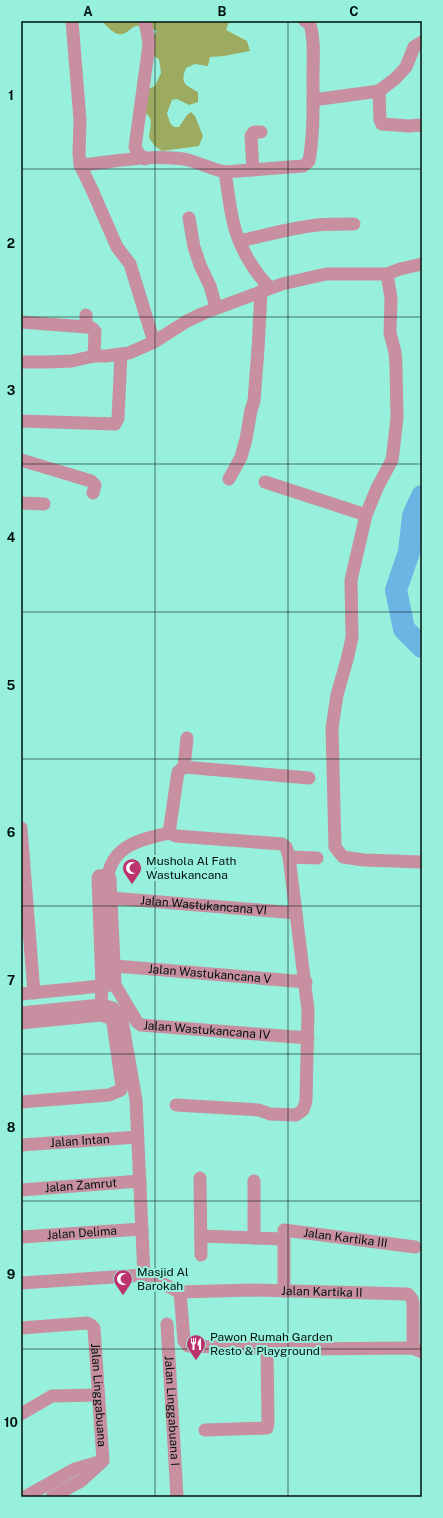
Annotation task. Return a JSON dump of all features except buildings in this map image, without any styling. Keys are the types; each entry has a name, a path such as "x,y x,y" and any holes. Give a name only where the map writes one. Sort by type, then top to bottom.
{"street":[{"path":"72,21 80,120 78,153 80,165 117,247 130,264 154,342"},
{"path":"144,21 149,45 135,146 138,153 145,158"},
{"path":"80,165 145,158 182,159 225,172 302,166 309,161 311,151 313,100 313,35 310,24 305,21"},
{"path":"313,100 379,91 396,78 406,67 414,47 422,42"},
{"path":"379,91 380,120 382,124 409,126 422,124"},
{"path":"253,170 251,136 254,132 261,132"},
{"path":"225,172 233,222 240,242 261,278 266,290 258,349 254,401 250,410 246,438 241,457 229,479"},
{"path":"189,218 194,247 200,265 210,286 216,307"},
{"path":"240,242 275,232 302,227 354,224"},
{"path":"21,362 72,361 94,356 121,354 154,342 187,321 216,307 266,290 326,274 388,274 400,269 422,264"},
{"path":"388,274 391,309 390,333 395,352 397,417 392,460 377,488 366,515 351,580 352,637 337,695 332,728 335,847 344,856 364,860 422,862"},
{"path":"21,322 86,327 86,320 95,331 94,356"},
{"path":"21,421 115,424 118,418 121,354"},
{"path":"21,460 91,481 95,485 93,493"},
{"path":"265,482 366,515"},
{"path":"21,503 44,504"},
{"path":"169,833 187,738"},
{"path":"181,769 309,778"},
{"path":"21,828 27,994 102,986 118,990"},
{"path":"107,1006 118,990 115,966 110,876 108,875 114,858 124,848 133,843 169,833 176,836 282,844 286,847 289,857 306,982 308,1010 306,1101 303,1110 296,1115 270,1114 259,1110 176,1104"},
{"path":"289,857 317,858"},
{"path":"108,875 99,876 98,878 102,986 107,1006 122,1020 136,1100 144,1275"},
{"name":"Jalan Wastukancana VI","path":"111,898 296,913"},
{"name":"Jalan Wastukancana V","path":"115,966 306,982"},
{"name":"Jalan Wastukancana IV","path":"118,990 137,1022 141,1025 308,1038"},
{"path":"21,1013 107,1006"},
{"path":"21,1023 101,1015 110,1018 113,1023 122,1086 121,1090 109,1095 21,1102"},
{"name":"Jalan Intan","path":"21,1145 138,1137"},
{"path":"200,1178 201,1255"},
{"path":"254,1180 254,1238"},
{"name":"Jalan Zamrut","path":"21,1190 140,1181"},
{"name":"Jalan Delima","path":"21,1237 142,1230"},
{"name":"Jalan Kartika III","path":"284,1291 284,1230 415,1247"},
{"name":"Jalan Kartika III","path":"201,1236 284,1239"},
{"path":"21,1283 144,1275 180,1292 184,1341 188,1346 418,1350"},
{"name":"Jalan Kartika II","path":"180,1292 251,1290 408,1294 412,1298 413,1303 418,1350"},
{"name":"Jalan Linggabuana","path":"23,1329 88,1323 94,1328 103,1461"},
{"name":"Jalan Linggabuana I","path":"167,1324 176,1497"},
{"path":"205,1430 267,1428 267,1347"},
{"path":"21,1414 52,1396 98,1395"},
{"name":"Jalan Linggabuana","path":"25,1497 75,1469 103,1461"},
{"name":"Jalan Linggabuana","path":"52,1497 81,1480 103,1461"}],"green space":[{"path":"102,21 248,21 229,22 226,30 247,41 250,51 210,57 208,66 195,64 186,68 184,73 185,83 198,92 198,102 189,105 177,99 172,100 167,113 170,123 174,127 179,127 187,115 191,112 195,116 203,136 199,146 162,151 155,146 149,138 151,120 147,114 138,107 141,92 155,86 161,73 159,59 147,52 146,47 157,31 146,27 136,26 125,33 119,34 112,31"}],"waterway":[{"path":"422,496 413,516 409,552 396,590 404,629 422,647"}],"place":[{"name":"Mushola Al Fath Wastukancana","path":"132,885"},
{"name":"Masjid Al Barokah","path":"123,1296"},
{"name":"Pawon Rumah Garden Resto & Playground","path":"196,1361"}]}
